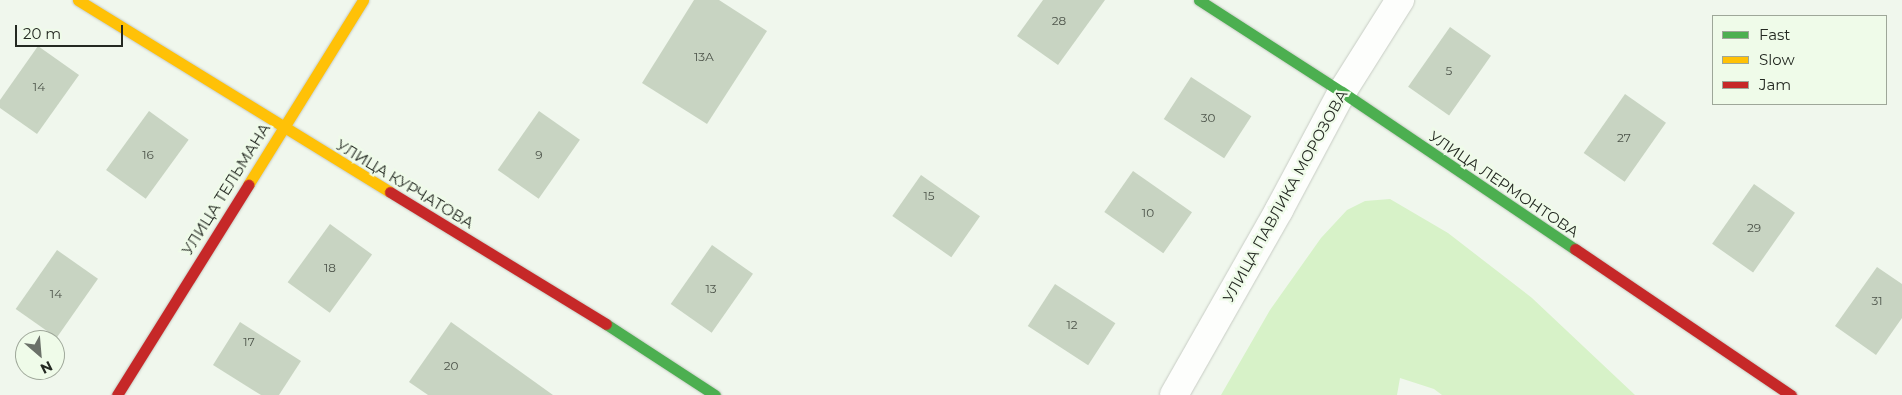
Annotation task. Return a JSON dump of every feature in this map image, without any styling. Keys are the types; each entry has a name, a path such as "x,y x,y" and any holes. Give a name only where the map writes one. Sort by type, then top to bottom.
{"street":[{"name":"УЛИЦА КУРЧАТОВА","path":"78,0 659,357 715,395"},
{"name":"УЛИЦА ТЕЛЬМАНА","path":"117,395 282,126 363,0"},
{"name":"УЛИЦА ЛЕРМОНТОВА","path":"1199,0 1342,92 1791,395"},
{"name":"УЛИЦА ПАВЛИКА МОРОЗОВА","path":"1174,395 1279,210 1342,92 1400,0"}],"green space":[{"path":"1390,199 1448,233 1532,298 1635,395 1442,395 1434,389 1400,378 1397,395 1221,395 1270,310 1321,238 1347,210 1365,201"}],"building":[{"path":"694,0 719,0 767,31 707,124 642,83"},
{"path":"1043,0 1105,0 1058,65 1017,36"},
{"path":"1450,27 1491,56 1449,115 1408,87"},
{"path":"38,46 79,75 37,134 0,108 0,100"},
{"path":"1191,77 1251,116 1224,158 1164,119"},
{"path":"1625,94 1666,123 1625,182 1584,153"},
{"path":"149,111 189,140 146,199 106,170"},
{"path":"539,111 580,140 539,199 498,170"},
{"path":"1133,171 1192,212 1163,253 1104,212"},
{"path":"921,175 980,216 951,257 892,216"},
{"path":"1754,184 1795,213 1753,272 1712,244"},
{"path":"330,224 372,255 330,313 288,282"},
{"path":"712,245 753,274 712,333 671,304"},
{"path":"57,250 98,279 62,330 46,330 16,309"},
{"path":"1877,267 1902,284 1902,318 1876,355 1835,326"},
{"path":"1055,284 1115,323 1088,365 1028,326"},
{"path":"240,322 301,361 279,395 261,395 213,365"},
{"path":"451,322 553,395 428,395 409,382"}],"traffic: fast":[{"path":"1199,0 1342,92 1575,249"},
{"path":"606,324 715,395"}],"traffic: slow":[{"path":"78,0 390,192"},
{"path":"248,185 363,0"}],"traffic: jam":[{"path":"117,395 248,185"},
{"path":"390,192 606,324"},
{"path":"1575,249 1791,395"}]}
